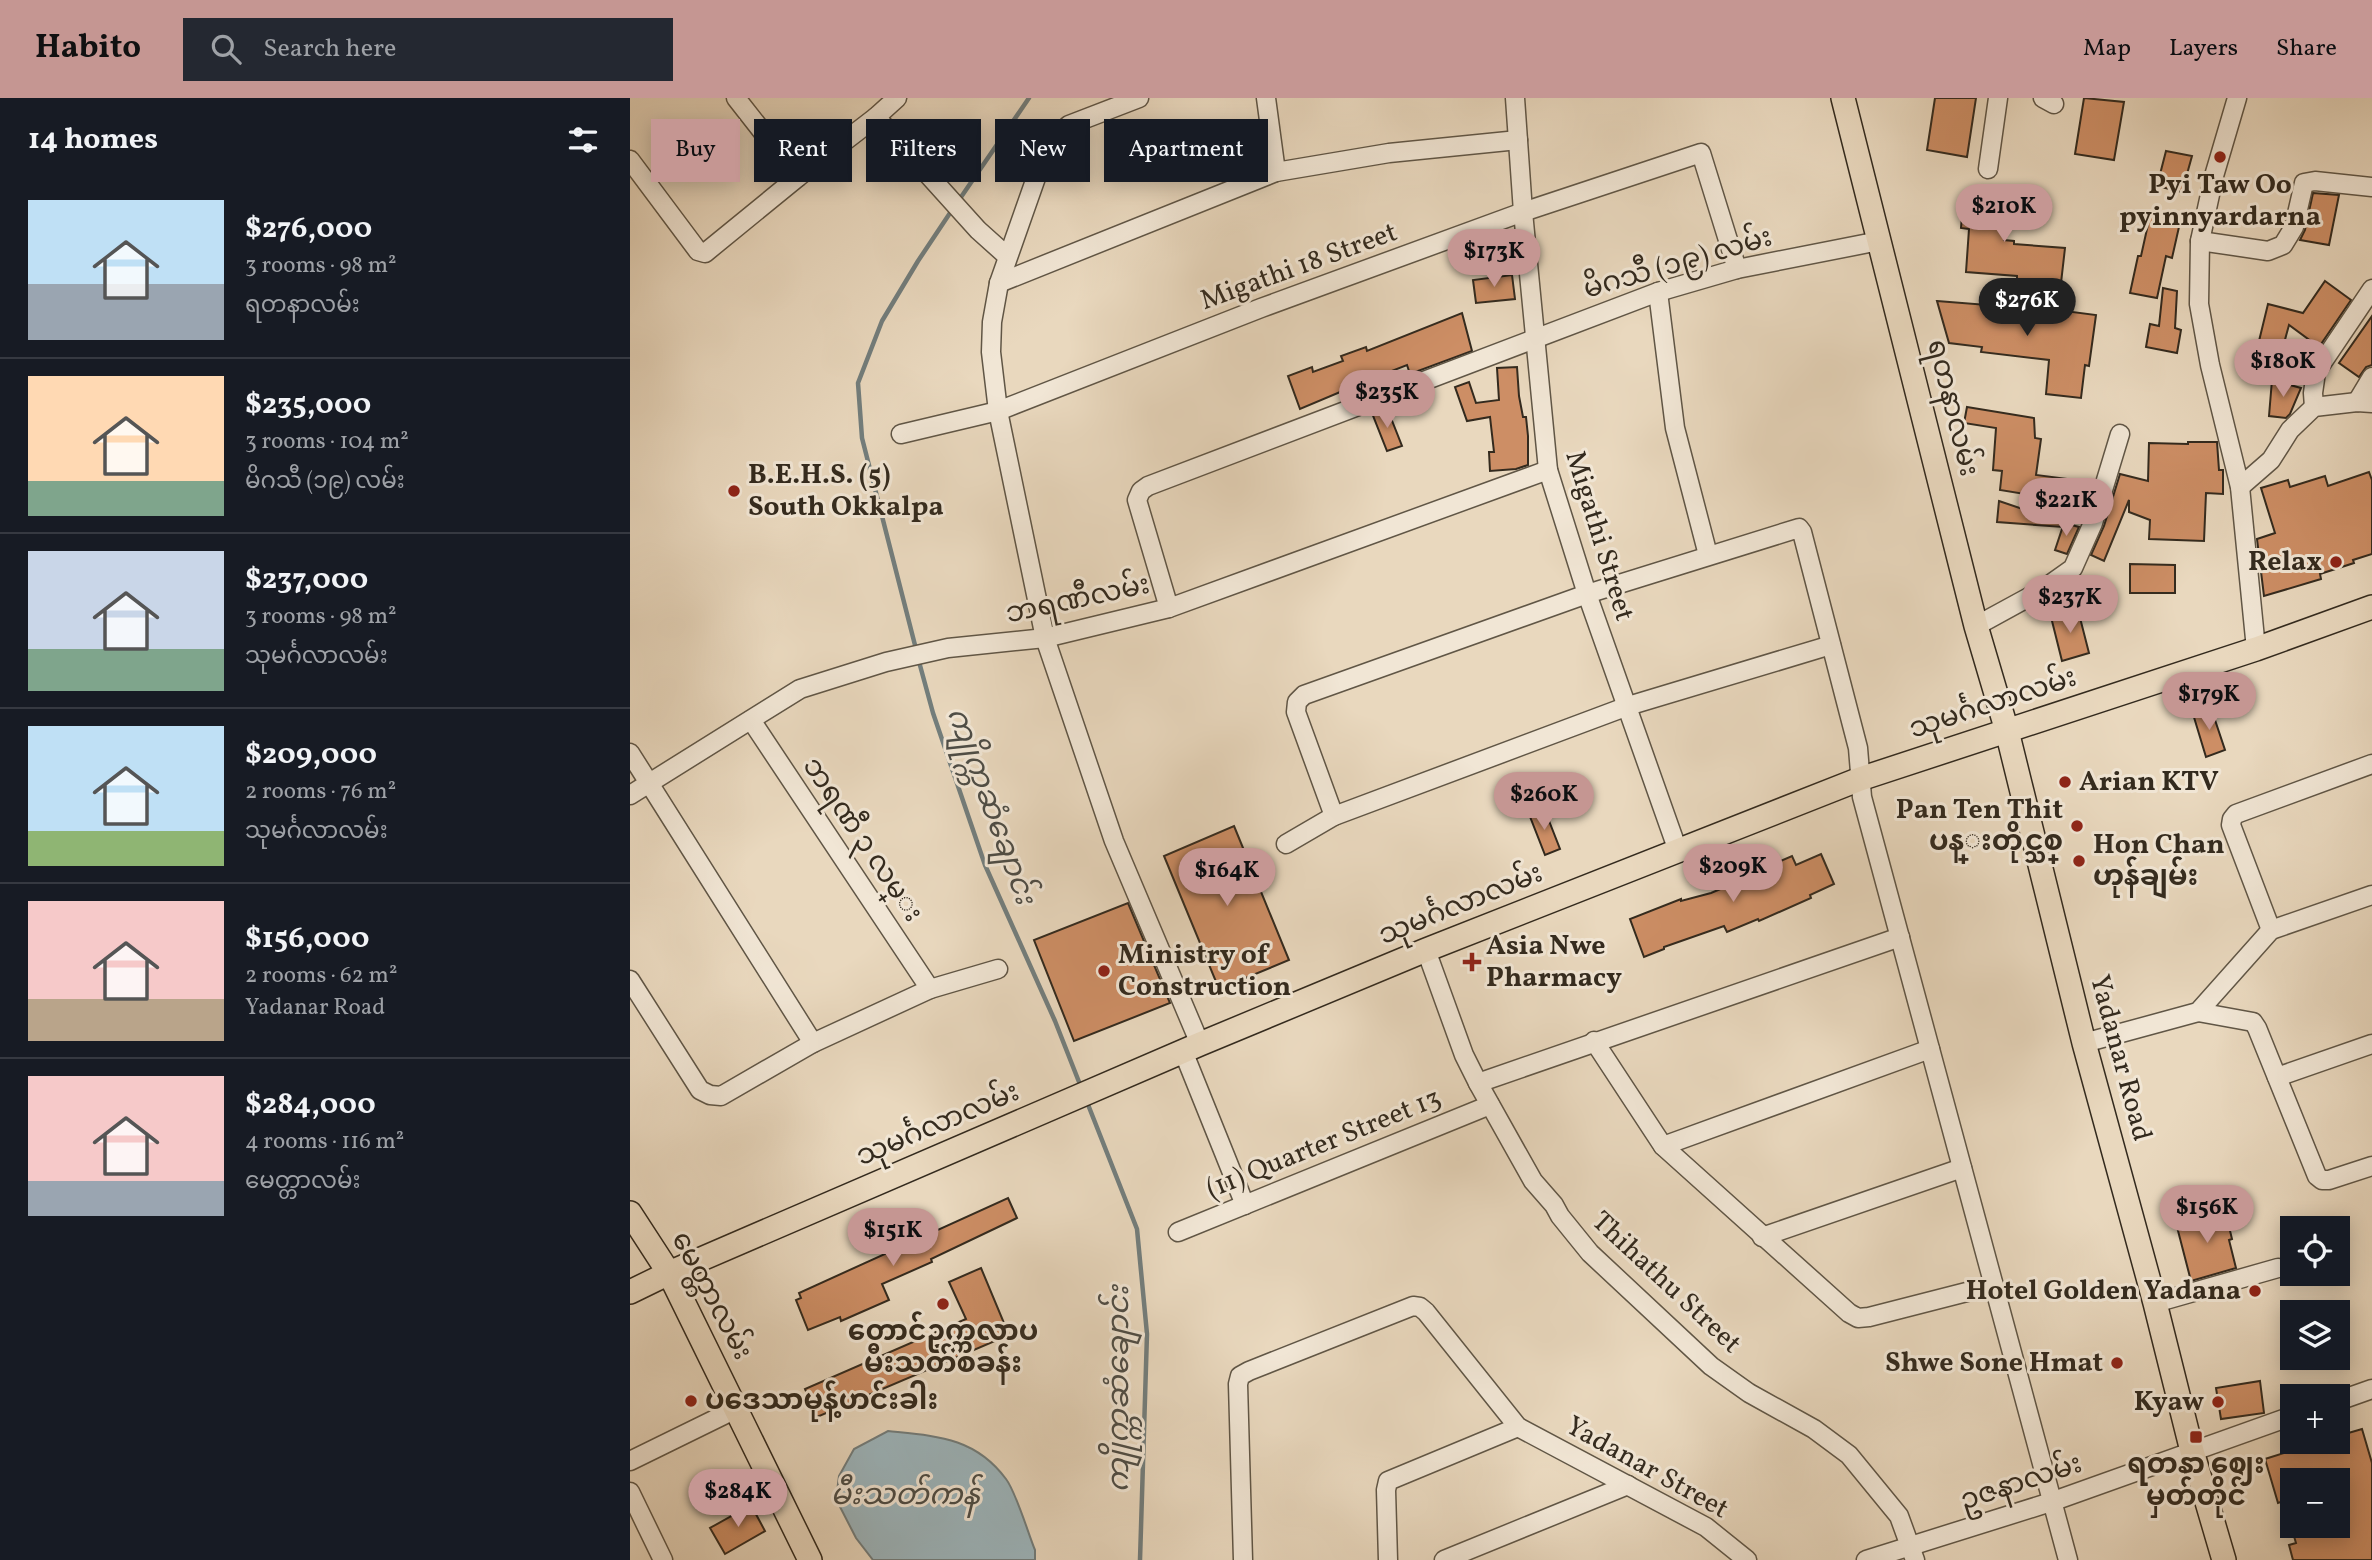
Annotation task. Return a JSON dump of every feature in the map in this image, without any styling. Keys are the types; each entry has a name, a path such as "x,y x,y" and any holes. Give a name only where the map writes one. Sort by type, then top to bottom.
{"main road":[{"name":"ရတနာလမ်း","path":"1843,98 1976,626 2007,731"},
{"name":"သုမင်္ဂလာလမ်း","path":"630,1292 1192,1047 1426,950 1860,779 2256,649 2372,607"},
{"name":"Yadanar Road","path":"2007,731 2084,1043 2155,1303 2192,1451 2224,1560"},
{"name":"မေတ္တာလမ်း","path":"630,1213 669,1273 810,1560"}],"street":[{"path":"736,98 754,121"},
{"path":"1139,98 1069,125 1054,139 1044,155 999,283 992,322 991,352 998,411 1045,638 1114,841 1192,1047 1245,1205"},
{"path":"1266,98 1276,172"},
{"name":"Migathi Street","path":"1515,98 1534,337 1548,470 1587,594 1678,851"},
{"path":"1988,169 1998,98"},
{"path":"2237,98 2214,176 2200,241 2199,304 2210,365 2240,487 2256,649"},
{"path":"852,135 894,99"},
{"path":"876,117 978,230 1007,256"},
{"path":"999,283 1276,172 1389,153 1518,139"},
{"name":"Migathi 18 Street","path":"901,434 998,411 1261,308 1523,212 1701,153 1737,270"},
{"path":"630,160 698,251 705,253 792,182"},
{"path":"2200,241 2268,251 2283,245 2294,228 2304,183 2315,181 2372,187"},
{"name":"မိဂသီ (၁၉) လမ်း","path":"1169,608 1138,500 1141,491 1534,337 1658,292 1737,270 1879,241"},
{"path":"2314,407 2316,372 2372,289"},
{"path":"1658,292 1672,410 1708,555"},
{"path":"2240,487 2271,460 2290,430 2314,407 2365,402 2372,377"},
{"path":"1976,626 2042,590 2073,568 2093,523 2120,434"},
{"name":"ဘရဏီလမ်း","path":"630,795 800,689 886,662 948,648 1045,638 1169,608 1548,470"},
{"path":"1334,816 1296,712 1297,702 1304,695 1587,594 1799,528 1858,748 1862,797 2067,1560"},
{"path":"1286,844 1334,816 1628,706 1831,645"},
{"name":"ဘရဏီ ၃ လမ္း","path":"751,720 930,989"},
{"path":"630,753 813,1043"},
{"path":"2271,930 2231,825 2232,819 2236,814 2372,764"},
{"path":"2198,1012 2271,930 2372,895"},
{"name":"(11) Quarter Street 13","path":"1478,1083 1899,937"},
{"name":"Thihathu Street","path":"1426,950 1464,1055 1478,1083 1533,1181 1590,1253 1711,1366 1749,1393 1814,1429 1849,1455 1899,1516 1912,1553"},
{"path":"630,979 700,1090 710,1096 721,1096 813,1043 930,989 998,969"},
{"path":"2084,1043 2198,1012 2253,1022 2317,1176 2322,1180 2329,1180 2372,1167"},
{"path":"1594,1041 1663,1146 1849,1313 1858,1318 1869,1317 1994,1285"},
{"path":"2277,1077 2372,1044"},
{"path":"1663,1146 1930,1049"},
{"name":"(11) Quarter Street 13","path":"1178,1231 1490,1105"},
{"path":"1762,1237 1962,1168"},
{"path":"2155,1303 2278,1268"},
{"path":"1243,1560 1238,1384 1240,1376 1413,1306 1420,1307 1518,1427 1388,1481 1388,1560"},
{"path":"2350,1397 2372,1389"},
{"path":"630,1461 736,1409"},
{"name":"ဥဇနာလမ်း","path":"1866,1560 1912,1553 2280,1420"},
{"name":"Yadanar Street","path":"1518,1427 1706,1527 1747,1560"},
{"path":"1444,1560 1628,1485"},
{"path":"630,1492 663,1560"}],"water":[{"name":"မီးသတ်ကန်","path":"888,1431 953,1441 981,1454 994,1465 1014,1493 1035,1550 1035,1560 873,1560 856,1538 836,1499 839,1476 854,1449"}],"building":[{"path":"1935,98 1976,98 1967,157 1927,150"},
{"path":"2084,98 2124,102 2114,160 2075,154"},
{"path":"2166,151 2192,156 2182,192 2157,186"},
{"path":"1964,193 2010,197 2004,240 2014,241 2014,244 2065,248 2061,283 1966,272 1969,229 1961,228"},
{"path":"2313,193 2339,195 2329,245 2300,240 2305,230"},
{"path":"2151,211 2181,218 2172,258 2166,256 2157,298 2130,293"},
{"path":"1512,275 1515,299 1476,303 1473,280"},
{"path":"2325,281 2351,300 2319,347 2289,325 2283,347 2259,341 2268,304 2303,313"},
{"path":"2163,288 2177,291 2175,328 2181,330 2177,353 2146,347 2150,324 2159,326"},
{"path":"1937,301 1987,305 1988,301 2096,315 2089,366 2085,365 2081,398 2046,394 2049,360 1981,352 1982,347 1949,343"},
{"path":"1462,313 1472,351 1410,374 1407,365 1376,377 1377,380 1352,387 1300,409 1288,376 1312,367 1313,372 1343,361 1341,356 1366,347 1367,351"},
{"path":"2372,316 2372,365 2366,367 2359,377 2339,363"},
{"path":"1517,367 1519,396 1523,417 1526,417 1528,465 1490,471 1489,452 1494,452 1490,417 1467,421 1455,387 1469,382 1476,403 1499,400 1497,368"},
{"path":"2272,380 2301,388 2286,418 2269,416"},
{"path":"1967,407 2034,418 2035,438 2041,439 2036,475 2068,479 2067,485 2091,490 2087,504 2000,490 2002,471 1993,470 1996,428 1964,423"},
{"path":"1387,408 1402,446 1387,451 1372,413"},
{"path":"2217,442 2219,470 2223,470 2223,494 2206,493 2204,541 2149,539 2150,520 2129,512 2129,500 2104,561 2091,555 2104,526 2120,474 2148,481 2149,443"},
{"path":"2369,472 2372,480 2372,554 2320,574 2321,579 2264,596 2257,539 2275,533 2261,488 2288,480 2290,487 2325,476 2328,486"},
{"path":"1999,501 2064,523 2063,527 1997,522"},
{"path":"2064,523 2079,527 2067,554 2055,550"},
{"path":"2130,564 2175,565 2175,593 2130,593"},
{"path":"2078,610 2089,653 2062,661 2051,617"},
{"path":"2211,708 2225,750 2206,757 2193,714"},
{"path":"1544,808 1560,849 1545,855 1529,814"},
{"path":"1234,826 1289,960 1219,989 1164,856"},
{"path":"1821,854 1834,884 1810,895 1811,898 1759,921 1758,919 1727,932 1724,926 1644,957 1630,919 1681,899 1711,893 1742,880 1740,876 1792,856 1796,865"},
{"name":"Ministry of Construction","path":"1128,903 1170,1003 1074,1041 1034,940"},
{"path":"1008,1198 1017,1218 931,1259 932,1262 882,1284 889,1300 841,1321 840,1317 808,1330 796,1300 801,1298 799,1293"},
{"path":"2225,1210 2236,1268 2191,1281 2176,1223"},
{"path":"981,1268 1009,1335 817,1417 805,1389 966,1319 949,1282"},
{"path":"2260,1381 2264,1413 2221,1419 2216,1388"},
{"path":"2362,1429 2372,1463 2372,1560 2293,1560 2289,1545 2296,1543 2295,1538 2350,1538 2350,1468 2280,1468 2278,1503 2265,1459 2281,1454 2350,1454 2350,1432"},
{"path":"751,1505 765,1531 725,1554 710,1528"}],"waterway":[{"name":"ကျိုက္ကဆံချောင်း","path":"959,200 1029,98"},
{"name":"ကျိုက္ကဆံချောင်း","path":"916,649 862,438 858,383 882,321 952,210"},
{"name":"ကျိုက္ကဆံချောင်း","path":"918,658 933,713 985,865 1055,1021 1081,1087"},
{"name":"ကျိုက္ကဆံချောင်း","path":"1087,1102 1137,1229 1147,1334 1140,1560"}],"place":[{"name":"Pyi Taw Oo pyinnyardarna","path":"2220,157"},
{"name":"B.E.H.S. (5) South Okkalpa","path":"734,491"},
{"name":"Relax","path":"2336,562"},
{"name":"Arian KTV","path":"2065,782"},
{"name":"Pan Ten Thit ပန္းတိုင္သစ္","path":"2077,826"},
{"name":"Hon Chan ဟုန်ချမ်း","path":"2079,861"},
{"name":"Asia Nwe Pharmacy","path":"1472,962"},
{"name":"Ministry of Construction","path":"1104,971"},
{"name":"Hotel Golden Yadana","path":"2255,1291"},
{"name":"တောင်ဥက္ကလာပ မီးသတ်စခန်း","path":"943,1304"},
{"name":"Shwe Sone Hmat","path":"2117,1363"},
{"name":"ပဒေသာမုန့်ဟင်းခါး","path":"691,1401"},
{"name":"Kyaw","path":"2218,1402"},
{"name":"ရတနာ ဈေး မှတ်တိုင်","path":"2196,1437"}]}
